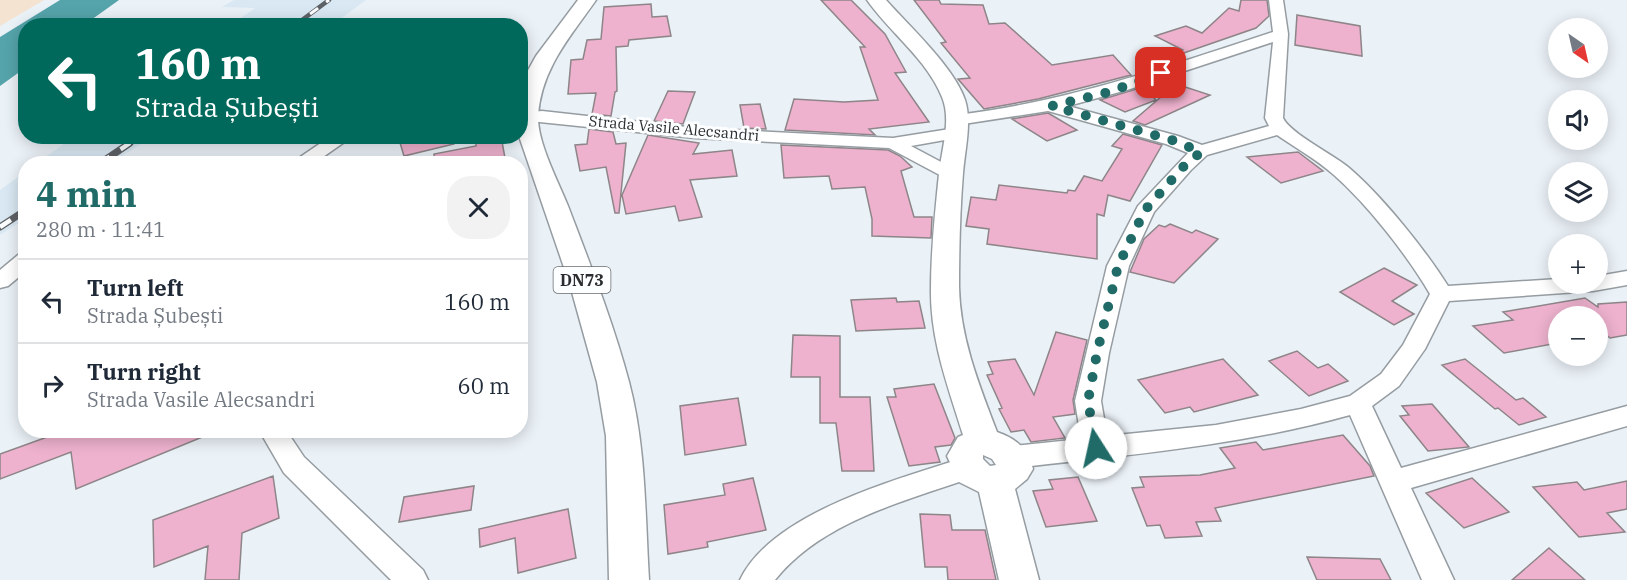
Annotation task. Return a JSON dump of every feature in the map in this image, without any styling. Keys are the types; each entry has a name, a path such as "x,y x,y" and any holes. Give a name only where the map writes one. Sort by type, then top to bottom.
{"main road":[{"name":"DN73","path":"528,98 543,60 587,0"},
{"path":"876,0 933,63 954,99 956,126 945,286 946,318 956,364 989,462 1018,580"},
{"name":"DN73","path":"528,117 532,143 584,285 613,382 623,436 629,580"}],"street":[{"path":"1276,0 1281,34 1274,118 1279,129 1318,153 1342,172 1422,262 1441,294"},
{"name":"Strada Vasile Alecsandri","path":"528,105 553,117 695,133 893,143 956,126 1109,92 1281,34"},
{"path":"1052,106 1172,140 1201,152"},
{"path":"1096,448 1088,401 1097,353 1118,266 1145,210 1184,166 1201,152 1279,129"},
{"name":"Strada Vasile Alecsandri","path":"893,143 951,175"},
{"path":"311,156 331,144"},
{"path":"0,281 18,266"},
{"path":"0,281 18,273"},
{"path":"1608,281 1627,278"},
{"path":"1441,294 1548,287"},
{"path":"756,580 793,543 839,514 989,462 1216,435 1301,419 1358,403 1390,380 1422,334 1441,294"},
{"path":"1358,403 1438,580"},
{"path":"1394,481 1627,416"},
{"path":"277,438 294,465 412,580"}],"shaded area":[{"path":"0,0 44,0 0,26"},
{"path":"234,0 366,0 342,18 241,18 255,8 222,7"},
{"path":"64,144 141,144 122,156 47,156"},
{"path":"18,177 18,223 0,235 0,190"}],"water":[{"path":"60,0 119,0 94,18 31,18"},
{"path":"18,26 18,73 0,86 0,37"}],"building":[{"path":"821,0 851,0 885,34 906,72 895,73 929,122 869,129 875,135 785,130 794,99 844,102 878,100 860,47 865,47"},
{"path":"914,0 939,0 941,4 983,5 989,24 1005,23 1052,65 1113,55 1131,75 1038,99 984,109 958,79 970,78 941,43 946,42"},
{"path":"1241,0 1267,0 1269,16 1256,28 1178,55 1183,50 1155,36 1186,26 1202,33 1229,8 1239,11"},
{"path":"651,4 652,17 667,16 671,36 629,40 628,46 616,47 617,91 611,116 592,114 596,93 568,94 571,60 583,59 587,40 601,39 604,7"},
{"path":"1297,15 1360,26 1362,56 1295,45"},
{"path":"1176,84 1210,95 1145,125 1133,121"},
{"path":"1143,87 1156,100 1125,112 1100,100"},
{"path":"668,91 695,92 683,124 654,121"},
{"path":"760,104 766,129 744,128 740,105"},
{"path":"1048,113 1077,130 1047,141 1012,119"},
{"path":"589,129 613,132 616,144 626,143 619,213 615,213 606,167 580,171 575,145 587,144"},
{"path":"1123,134 1162,145 1130,201 1108,195 1104,216 1097,214 1097,259 987,244 989,229 966,226 971,197 996,200 999,185 1067,193 1068,190 1075,191 1084,176 1102,181 1122,149 1112,146"},
{"path":"648,135 699,143 693,154 732,150 737,176 690,180 702,217 679,221 675,206 626,214 622,195"},
{"path":"400,144 454,144 404,156"},
{"path":"476,144 502,144 505,156 434,156 434,154 476,146"},
{"path":"781,145 888,150 900,156 912,167 901,171 914,217 932,217 931,238 872,236 872,219 865,187 832,189 829,176 784,178"},
{"path":"1298,152 1323,171 1281,183 1247,157"},
{"path":"1170,224 1192,233 1196,230 1218,239 1174,283 1130,272 1144,239 1159,225 1165,227"},
{"path":"1384,268 1417,285 1392,301 1414,314 1394,325 1340,292"},
{"path":"896,298 897,302 919,301 925,328 856,331 851,300"},
{"path":"1585,298 1597,306 1548,306 1548,345 1504,353 1473,326 1513,320 1503,312"},
{"path":"1627,302 1627,335 1610,338 1608,336 1608,306 1598,306 1598,304"},
{"path":"1056,332 1087,340 1073,400 1075,414 1053,417 1065,438 1031,442 1024,430 1011,432 999,409 1002,408 987,375 993,374 988,362 1015,359 1034,395"},
{"path":"793,335 840,336 840,397 870,397 874,471 842,471 836,423 820,423 820,377 791,377"},
{"path":"1297,351 1318,368 1328,364 1348,381 1309,396 1269,361"},
{"path":"1223,359 1258,395 1194,412 1190,407 1165,413 1138,380"},
{"path":"1465,359 1516,400 1523,398 1546,417 1519,425 1498,408 1495,409 1442,365"},
{"path":"934,384 955,438 951,445 935,447 940,462 909,466 887,397 896,397 894,389"},
{"path":"738,398 746,445 685,455 680,406"},
{"path":"1432,404 1469,447 1428,451 1400,416 1409,415 1402,406"},
{"path":"1343,435 1370,466 1374,476 1215,508 1221,521 1196,522 1202,536 1165,538 1160,525 1147,526 1132,488 1144,487 1140,477 1200,475 1235,468 1220,448 1256,442 1263,450"},
{"path":"44,438 200,438 76,489 71,452 0,479 0,454"},
{"path":"273,476 279,518 242,533 239,580 205,580 208,546 154,567 153,520"},
{"path":"1078,477 1097,521 1046,527 1033,491 1053,489 1049,480"},
{"path":"753,478 766,530 707,542 708,547 668,554 664,505 725,495 723,484"},
{"path":"1472,478 1509,512 1464,528 1426,493"},
{"path":"1627,481 1627,509 1607,513 1625,532 1579,537 1533,487 1577,482 1584,490"},
{"path":"474,486 471,510 399,522 404,497"},
{"path":"568,509 576,558 518,573 515,538 480,547 479,529"},
{"path":"920,514 950,515 952,530 985,530 996,580 948,580 947,567 925,567"},
{"path":"1549,548 1585,580 1512,580"},
{"path":"1307,557 1380,559 1391,580 1317,580"}],"railway":[{"path":"305,18 329,0"},
{"path":"111,156 129,144"},
{"path":"0,227 18,215"}],"route":[{"path":"1096,448 1088,401 1118,266 1145,210 1184,166 1201,152 1172,140 1052,106 1109,92 1161,73"}]}
